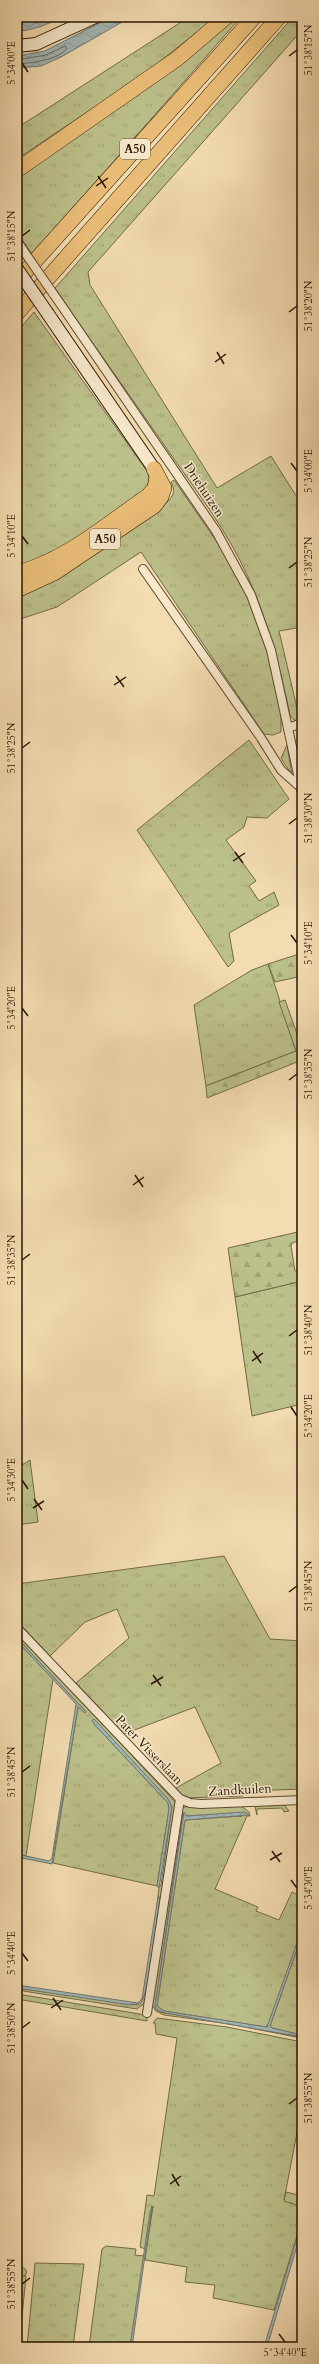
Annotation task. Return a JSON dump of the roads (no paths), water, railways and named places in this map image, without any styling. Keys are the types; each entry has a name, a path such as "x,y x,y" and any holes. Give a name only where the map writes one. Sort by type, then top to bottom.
{"highway":[{"path":"17,170 178,58 226,17"},
{"name":"A50","path":"17,281 254,17"},
{"name":"A50","path":"17,313 279,17"},
{"name":"A50","path":"17,326 56,270"},
{"name":"A50","path":"17,573 40,566 61,554 148,496 157,485 154,469"},
{"name":"A50","path":"17,590 54,573 154,506 161,497 164,488 154,469"}],"main road":[{"path":"17,46 36,44 95,17"},
{"path":"17,269 154,469"}],"street":[{"name":"Driehuizen","path":"17,241 216,531 239,570 264,625 278,675 301,789"},
{"name":"Driehuizen","path":"143,569 261,738 281,770 301,789"},
{"path":"288,728 302,723"},
{"name":"Pater Visserslaan","path":"17,1628 180,1799 147,2013"},
{"name":"Zandkuilen","path":"180,1799 190,1803 201,1804 302,1800"}],"water":[{"path":"17,17 62,17 46,25 23,31 17,31"},
{"path":"111,17 131,17 61,57 41,66 17,68 17,56 45,51"},
{"path":"17,1638 86,1712 85,1713 78,1707 52,1864 17,1857 17,1854 49,1861 52,1858 76,1704 17,1641"},
{"path":"94,1719 168,1799 172,1807 159,1888 157,1886 169,1809 168,1803 94,1724 92,1720"},
{"path":"184,1812 187,1816 245,1812 249,1815 185,1820 157,2006 164,2011 267,2027 302,1929 302,1935 270,2026 272,2028 302,2035 302,2037 165,2013 156,2009 155,2006"},
{"path":"158,1897 160,1898 150,1971 144,1997 140,2004 130,2005 17,1988 17,1985 138,2003 142,1999"},
{"path":"152,2206 132,2347 130,2347 150,2212"},
{"path":"302,2220 302,2229 267,2347 264,2347"}]}
